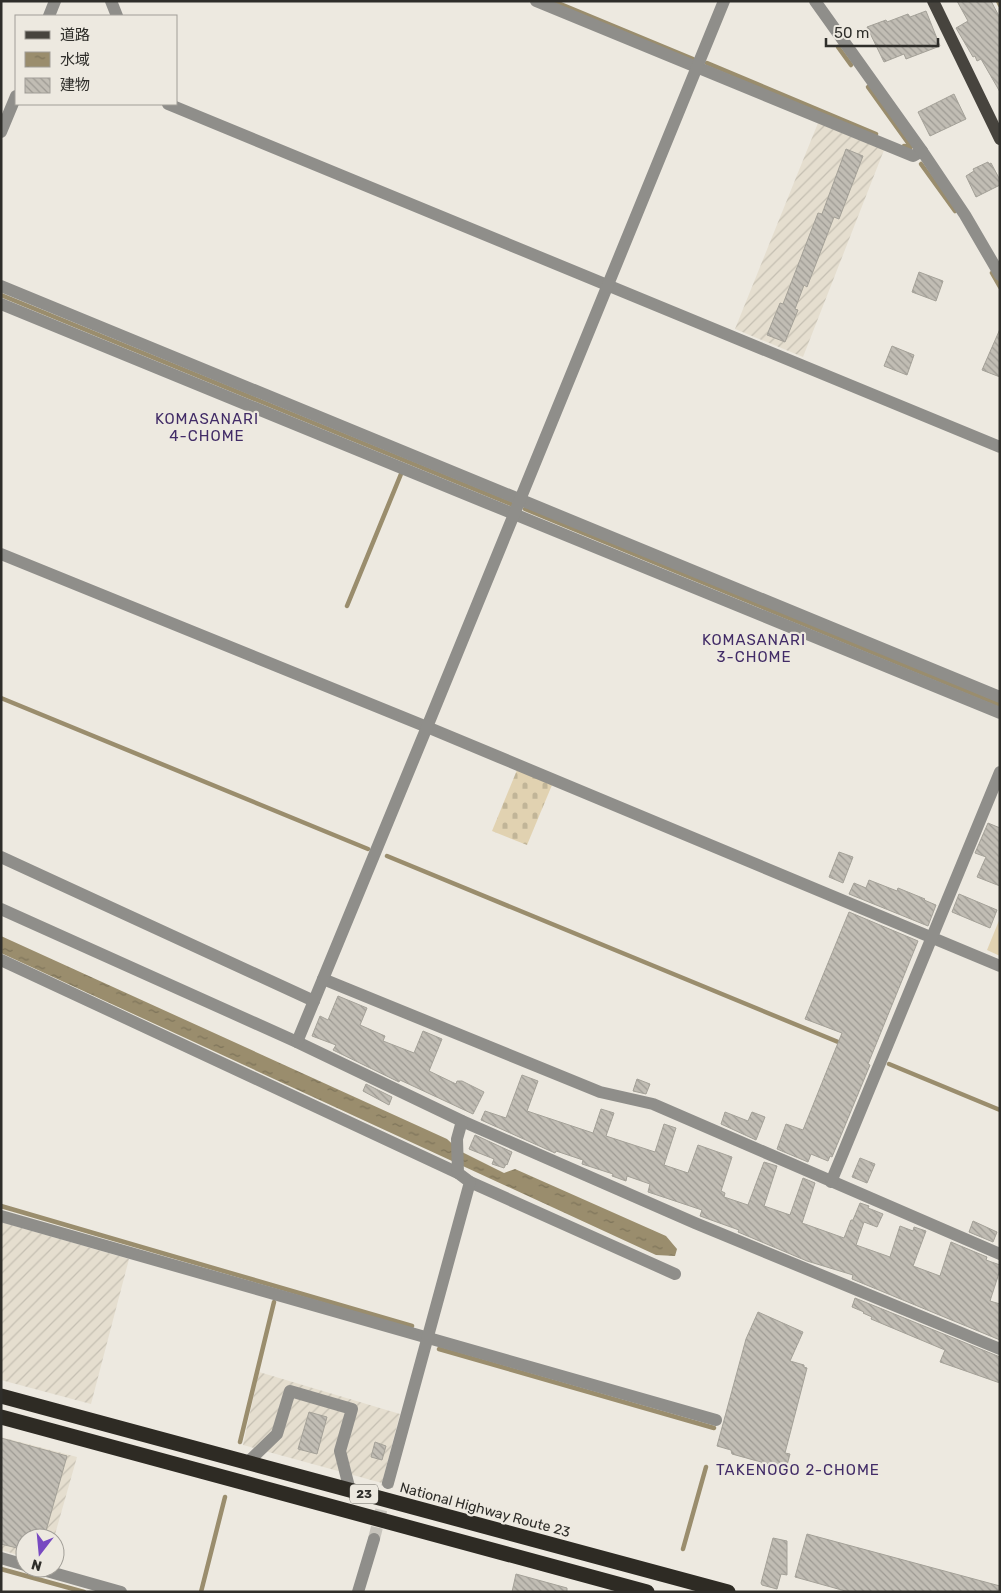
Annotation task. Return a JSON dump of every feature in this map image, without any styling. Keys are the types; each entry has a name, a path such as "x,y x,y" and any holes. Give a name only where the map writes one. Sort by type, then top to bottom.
{"highway":[{"name":"National Highway Route 23","path":"1,1396 728,1592"},
{"name":"23","path":"1,1417 647,1592"}],"main road":[{"path":"933,1 1000,139"}],"street":[{"path":"49,15 55,1"},
{"path":"111,1 117,15"},
{"path":"536,1 913,156 922,151"},
{"path":"297,1042 428,727 724,1"},
{"path":"815,1 922,151 965,215 1000,275"},
{"path":"1,132 15,98"},
{"path":"170,105 1000,447"},
{"path":"1,286 1000,697"},
{"path":"1,304 1000,713"},
{"path":"1,554 428,727 1000,966"},
{"path":"830,1182 1000,772"},
{"path":"1,857 314,1001"},
{"path":"1,910 297,1042 462,1121 695,1223 1000,1349"},
{"path":"1,960 458,1169 470,1182 675,1274"},
{"path":"324,979 600,1092 653,1104 1000,1254"},
{"path":"458,1169 457,1139 462,1121"},
{"path":"388,1483 470,1182"},
{"path":"1,1216 716,1420"},
{"path":"247,1463 278,1434 290,1391 352,1409 340,1451 350,1490"},
{"path":"358,1592 374,1539"},
{"path":"1,1558 15,1562"},
{"path":"65,1576 121,1592"}],"shaded area":[{"path":"818,123 884,150 803,357 735,329"},
{"path":"1,1222 129,1259 91,1404 1,1380"},
{"path":"259,1372 400,1414 382,1483 243,1445"},
{"path":"1,1437 77,1457 57,1528 15,1528 15,1554 1,1550"}],"green space":[{"path":"517,770 552,785 527,845 492,831"},
{"path":"1000,918 1000,956 987,950"}],"water":[{"path":"1,936 447,1139 460,1151 504,1173 515,1169 666,1236 677,1249 675,1256 656,1255 1,953"}],"building":[{"path":"957,1 991,1 1000,18 1000,92 981,59 977,61 975,56 973,57 956,28 968,21"},
{"path":"926,11 940,46 906,59 904,54 884,62 867,27 908,14 910,17"},
{"path":"954,94 966,119 930,136 918,112"},
{"path":"846,149 863,156 839,219 834,217 807,287 804,285 795,309 798,310 785,342 767,335 780,303 783,304 818,213 822,214"},
{"path":"988,162 989,164 991,163 1000,180 1000,185 976,197 966,176 974,171 973,169"},
{"path":"919,272 943,281 936,301 912,292"},
{"path":"1000,329 1000,377 982,370"},
{"path":"892,346 914,355 907,375 884,366"},
{"path":"988,823 1000,828 1000,886 977,877 986,857 975,853"},
{"path":"839,852 853,857 843,883 829,877"},
{"path":"869,880 897,891 898,888 936,905 928,926 849,894 854,883 866,888"},
{"path":"959,894 997,910 990,928 952,912"},
{"path":"849,912 918,941 832,1157 830,1156 828,1161 811,1154 808,1162 777,1149 786,1124 803,1130 842,1033 805,1019"},
{"path":"338,996 367,1008 360,1025 385,1036 383,1041 414,1053 423,1031 442,1039 429,1071 456,1084 457,1081 462,1081 484,1092 473,1114 400,1080 399,1082 333,1050 336,1045 312,1036 320,1016 328,1020"},
{"path":"522,1075 538,1081 527,1111 593,1133 601,1109 614,1113 606,1136 655,1152 664,1124 676,1128 664,1165 688,1173 698,1145 732,1157 721,1191 725,1193 724,1197 748,1205 764,1162 777,1166 764,1206 790,1215 803,1178 815,1183 802,1223 844,1238 860,1203 883,1214 877,1227 864,1222 856,1245 890,1257 900,1226 913,1231 914,1227 926,1231 913,1266 940,1276 951,1242 987,1257 986,1260 1000,1265 990,1301 1000,1304 1000,1340 852,1279 853,1275 807,1261 738,1232 739,1230 700,1216 702,1210 648,1192 650,1184 627,1176 626,1181 612,1176 613,1174 582,1164 583,1160 556,1151 555,1153 481,1120 485,1111 506,1118"},
{"path":"637,1079 650,1084 646,1094 633,1091"},
{"path":"366,1084 392,1097 389,1105 363,1091"},
{"path":"725,1112 748,1121 752,1112 765,1117 756,1140 721,1124"},
{"path":"475,1135 512,1152 504,1168 492,1164 494,1159 469,1149"},
{"path":"860,1158 875,1164 867,1183 852,1177"},
{"path":"973,1221 997,1232 993,1242 969,1232"},
{"path":"855,1298 1000,1357 1000,1383 940,1362 945,1350 871,1319 872,1317 852,1307"},
{"path":"758,1312 803,1332 790,1361 804,1365 807,1368 785,1453 790,1454 786,1469 732,1454 731,1450 717,1446 746,1339"},
{"path":"309,1412 327,1417 317,1454 298,1449"},
{"path":"1,1438 67,1456 47,1528 15,1528 15,1548 1,1544"},
{"path":"375,1442 386,1446 382,1460 371,1457"},
{"path":"807,1534 1000,1586 1000,1592 849,1592 795,1577"},
{"path":"773,1538 787,1541 787,1575 781,1574 777,1589 762,1585 761,1583"},
{"path":"516,1574 567,1588 567,1592 512,1592"}],"waterway":[{"path":"553,1 693,59"},
{"path":"998,1 1000,5"},
{"path":"838,47 851,65"},
{"path":"707,63 876,134"},
{"path":"868,87 911,147 904,146"},
{"path":"921,164 955,211"},
{"path":"992,273 1000,287"},
{"path":"1,295 511,504"},
{"path":"347,606 401,474"},
{"path":"525,509 1000,705"},
{"path":"1,698 368,849"},
{"path":"387,856 843,1044"},
{"path":"889,1064 1000,1110"},
{"path":"1,1206 412,1326"},
{"path":"240,1442 274,1302"},
{"path":"439,1349 714,1428"},
{"path":"683,1549 706,1467"},
{"path":"201,1592 225,1497"},
{"path":"1,1569 84,1592"}],"tunnel":[{"path":"374,1539 388,1483"}],"district":[{"name":"KOMASANARI 4-CHOME","path":"207,428"},
{"name":"KOMASANARI 3-CHOME","path":"754,648"},
{"name":"TAKENOGO 2-CHOME","path":"798,1470"}]}
